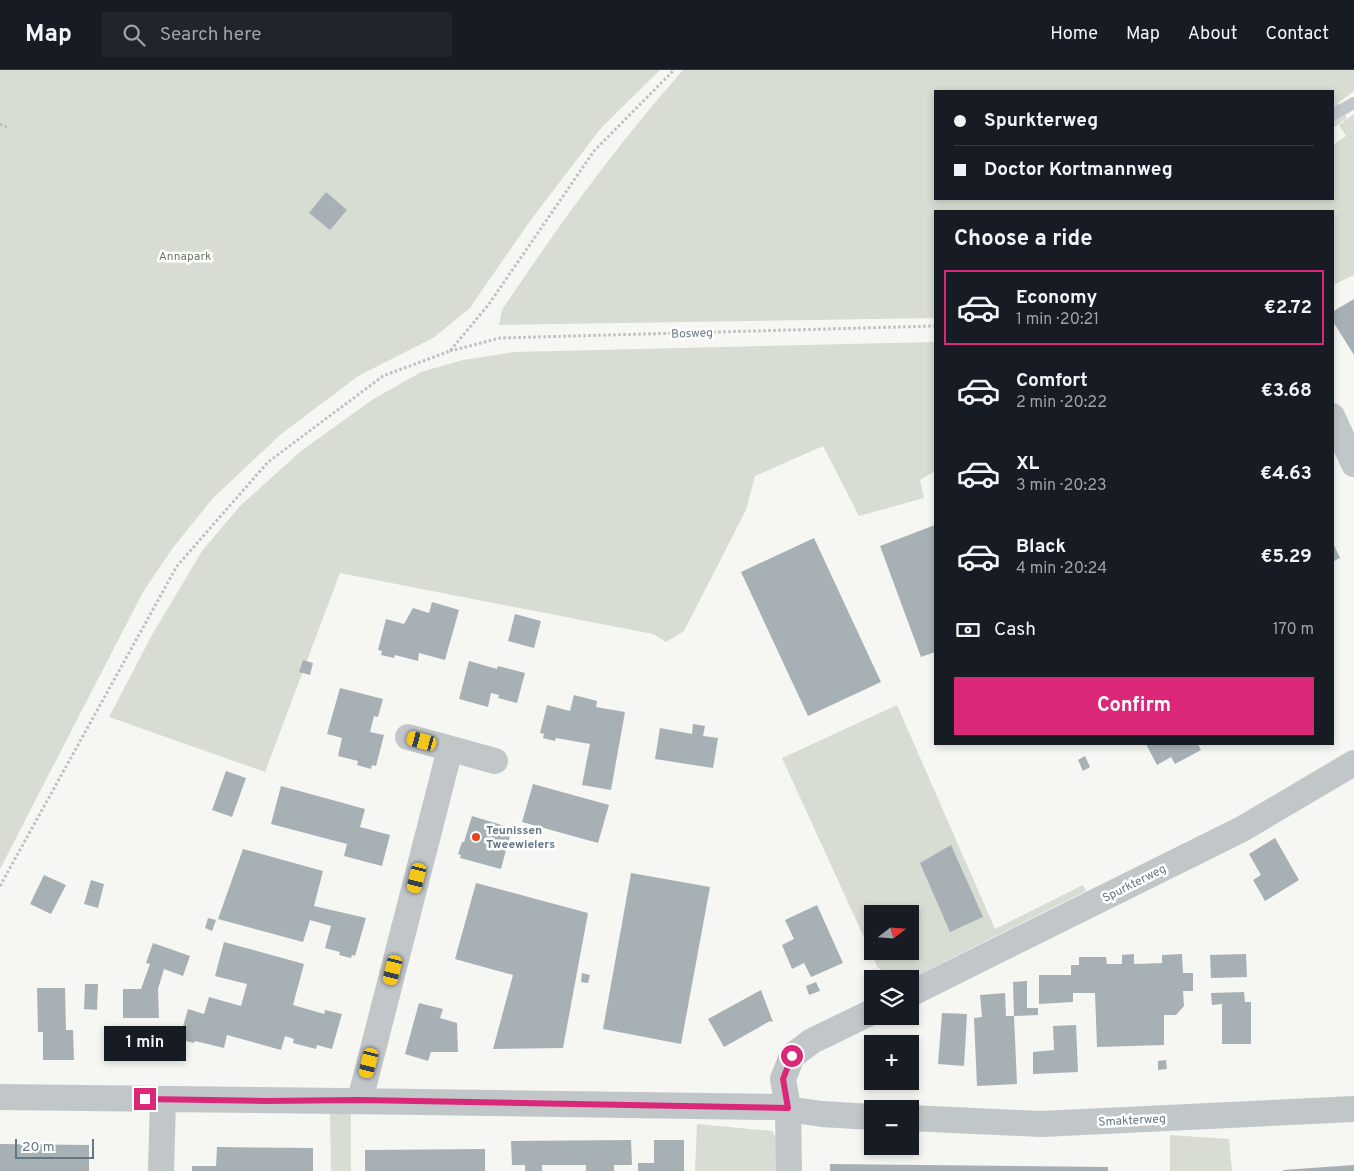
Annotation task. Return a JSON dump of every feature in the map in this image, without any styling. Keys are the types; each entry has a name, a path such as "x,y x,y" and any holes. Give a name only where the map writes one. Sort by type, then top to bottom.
{"street":[{"path":"1334,420 1354,464"},
{"path":"408,738 495,761"},
{"path":"360,1100 450,749"},
{"name":"Spurkterweg","path":"919,990 1242,829 1354,763"},
{"path":"789,1171 788,1108 783,1079 792,1056 812,1041 864,1016"},
{"path":"0,1098 264,1101 360,1100 788,1108 822,1114 864,1117"},
{"path":"161,1171 163,1100"},
{"name":"Smakterweg","path":"919,1118 1041,1124 1354,1109"}],"lane":[{"path":"1334,113 1354,103"}],"path":[{"path":"450,351 489,304 594,151 674,70"},
{"path":"0,124 9,128"},
{"name":"Bosweg","path":"0,886 177,566 268,462 383,376 450,351 500,338 934,326"}],"green space":[{"name":"Annapark","path":"0,70 660,70 601,128 530,221 469,309 433,338 358,376 280,435 213,498 172,549 143,592 0,869"},
{"path":"683,70 1354,70 1354,91 1338,103 1347,118 1334,127 1334,90 934,90 934,200 1334,200 1334,144 1346,136 1339,125 1354,114 1354,275 1334,285 1334,210 934,210 934,318 499,325 502,310 544,248 611,157"},
{"path":"934,342 934,472 920,480 924,498 859,516 823,446 755,476 746,510 684,631 666,642 653,634 340,573 265,772 109,717 152,635 202,551 240,506 301,451 372,400 421,372 463,360 514,352"},
{"path":"897,705 995,929 1083,885 1086,891 919,974 919,970 882,970 878,968 874,960 919,960 919,905 864,905 864,937 782,758"},
{"path":"330,1114 351,1114 351,1171 331,1171"},
{"path":"697,1124 772,1131 779,1142 777,1171 695,1171"},
{"path":"1170,1135 1229,1139 1232,1171 1170,1171"}],"building":[{"path":"326,192 347,210 330,230 309,213"},
{"path":"1354,299 1354,355 1334,323 1334,311"},
{"path":"934,525 934,652 921,657 880,546"},
{"path":"814,538 881,682 808,716 741,572"},
{"path":"1334,545 1340,558 1334,561"},
{"path":"432,602 459,610 445,660 419,653 418,661 395,655 394,658 381,655 382,651 378,650 386,619 404,624 413,608 429,613"},
{"path":"515,614 541,621 534,648 508,641"},
{"path":"303,660 313,663 310,675 299,672"},
{"path":"469,661 497,669 498,666 525,673 517,703 498,698 499,695 491,693 488,707 459,699"},
{"path":"340,688 383,699 378,717 374,716 370,732 384,735 376,766 372,765 371,769 357,765 358,761 338,756 342,738 327,734"},
{"path":"574,695 597,701 596,707 625,712 611,790 582,785 590,744 556,738 555,741 543,738 544,734 540,733 547,705 570,711"},
{"path":"693,724 705,726 703,736 718,738 713,768 655,759 660,728 692,734"},
{"path":"1147,745 1198,745 1201,750 1175,764 1171,757 1157,765"},
{"path":"1085,756 1090,767 1083,771 1078,760"},
{"path":"226,771 246,778 232,817 212,810"},
{"path":"533,784 609,805 598,843 522,822"},
{"path":"281,786 365,809 360,827 390,835 382,866 344,856 347,844 271,824"},
{"path":"472,816 512,828 501,869 460,858 461,855 458,854"},
{"path":"1275,838 1299,880 1265,901 1253,880 1261,875 1249,854"},
{"path":"951,845 983,917 950,932 920,863"},
{"path":"243,849 323,871 314,906 366,918 355,956 352,955 351,958 339,955 340,952 325,948 331,926 310,920 303,942 218,919"},
{"path":"631,873 710,887 681,1044 603,1029"},
{"path":"44,875 66,885 51,914 30,904"},
{"path":"91,880 104,884 98,908 84,904"},
{"path":"476,883 588,913 563,1048 493,1049 513,975 455,959"},
{"path":"817,905 843,963 811,977 804,963 792,969 782,945 794,939 785,920"},
{"path":"208,918 216,920 212,931 205,928"},
{"path":"224,942 304,964 293,1005 324,1014 325,1010 342,1014 332,1049 317,1045 316,1049 293,1043 294,1039 285,1036 281,1050 227,1035 224,1048 182,1040 183,1037 180,1037 188,1009 204,1014 209,997 241,1006 247,984 215,976"},
{"path":"153,943 190,956 183,976 164,969 158,989 159,1018 123,1018 123,989 141,989 150,964 146,963"},
{"path":"1134,954 1134,964 1162,963 1162,955 1182,954 1183,973 1193,973 1193,991 1183,991 1184,1006 1176,1015 1164,1015 1164,1045 1097,1047 1095,993 1073,993 1073,1002 1039,1004 1039,975 1071,975 1071,965 1079,965 1079,957 1106,957 1107,964 1122,964 1122,955"},
{"path":"1246,954 1247,977 1211,978 1210,955"},
{"path":"582,973 590,975 588,983 581,982"},
{"path":"1027,981 1027,1008 1038,1008 1038,1015 1014,1016 1013,982"},
{"path":"816,982 820,991 809,995 806,986"},
{"path":"85,984 98,984 97,1010 84,1009"},
{"path":"37,988 65,988 66,1030 73,1030 74,1060 43,1060 43,1032 38,1032"},
{"path":"761,990 773,1022 770,1021 724,1047 708,1019"},
{"path":"1244,992 1245,1002 1251,1002 1251,1044 1222,1044 1222,1004 1212,1005 1211,993"},
{"path":"1005,993 1006,1016 1014,1016 1017,1084 977,1086 974,1018 982,1017 980,995"},
{"path":"419,1003 443,1009 440,1018 457,1023 458,1052 431,1052 428,1061 405,1054"},
{"path":"942,1013 967,1014 964,1066 938,1064"},
{"path":"1076,1025 1078,1072 1033,1074 1033,1052 1054,1050 1053,1026"},
{"path":"1166,1060 1167,1069 1158,1070 1158,1061"},
{"path":"631,1140 632,1165 614,1165 614,1171 586,1171 586,1165 542,1165 542,1171 525,1171 525,1165 512,1165 511,1141"},
{"path":"654,1140 684,1140 684,1171 638,1171 638,1163 654,1163"},
{"path":"0,1144 89,1145 89,1171 0,1171"},
{"path":"217,1147 313,1148 313,1171 192,1171 192,1166 216,1166"},
{"path":"485,1149 485,1171 365,1171 365,1150"},
{"path":"830,1164 1108,1167 1108,1171 830,1171"},
{"path":"1354,1165 1354,1171 1283,1171 1283,1170"}],"place":[{"name":"Teunissen Tweewielers","path":"476,837"}],"route":[{"path":"145,1099 360,1100 773,1106 788,1108 783,1079 792,1056"}]}
